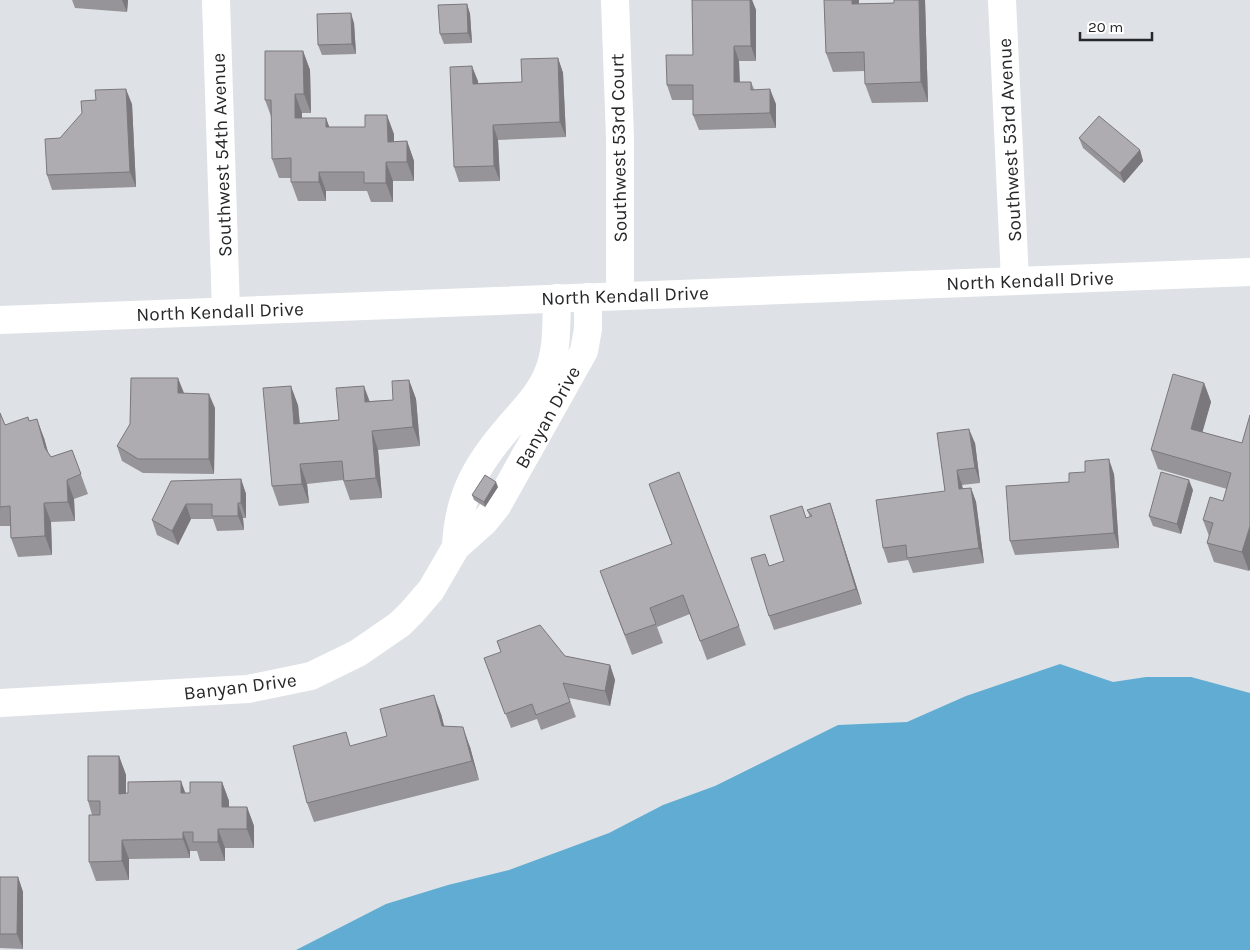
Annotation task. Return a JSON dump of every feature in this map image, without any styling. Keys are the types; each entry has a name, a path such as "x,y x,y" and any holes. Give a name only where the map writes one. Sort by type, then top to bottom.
{"street":[{"name":"Southwest 54th Avenue","path":"216,0 226,311"},
{"name":"Southwest 53rd Court","path":"615,0 620,166 620,295"},
{"name":"Southwest 53rd Avenue","path":"1002,0 1015,280"},
{"name":"North Kendall Drive","path":"0,320 1250,272"},
{"name":"Banyan Drive","path":"0,702 226,691 270,686 311,676 358,653 400,624 424,600 456,547 486,521 498,506 581,357 586,343 588,297"},
{"name":"Banyan Drive","path":"456,547 457,521 467,489 495,442 528,405 548,373 555,344 557,298"}],"water":[{"path":"1060,664 1113,682 1146,677 1191,677 1250,693 1250,950 296,950 386,904 448,885 509,870 609,833 663,805 715,786 838,725 907,722 966,696"}],"building":[{"path":"692,0 750,0 751,46 734,46 734,82 751,82 751,90 770,89 770,113 693,115 693,85 667,85 666,55 693,55"},
{"path":"824,0 852,0 852,4 894,3 894,0 919,0 921,82 865,84 864,52 826,53"},
{"path":"467,4 468,33 440,34 438,5"},
{"path":"351,13 352,44 318,45 317,14"},
{"path":"265,51 303,51 304,94 295,94 295,118 326,118 326,127 365,127 365,115 387,115 388,142 407,141 407,162 386,162 386,183 364,183 364,172 319,172 319,182 291,182 291,158 272,159 271,100 265,100"},
{"path":"558,58 560,122 493,125 494,166 454,167 450,67 472,66 473,84 522,82 521,59"},
{"path":"126,89 130,172 47,175 45,139 60,138 82,113 81,101 96,100 95,90"},
{"path":"1099,116 1140,150 1120,173 1079,138"},
{"path":"1173,374 1204,383 1191,429 1242,443 1250,415 1250,526 1242,552 1207,543 1213,523 1203,520 1210,497 1223,501 1231,473 1151,450"},
{"path":"131,378 178,378 178,393 209,394 209,459 138,459 117,446 130,424"},
{"path":"409,380 413,427 372,431 376,478 344,481 342,461 300,464 302,484 272,486 263,388 291,386 294,424 339,420 336,388 364,386 365,402 393,400 392,381"},
{"path":"0,413 5,425 28,417 29,421 37,419 45,448 51,457 72,450 81,474 67,480 68,502 44,503 45,536 11,538 10,506 0,507"},
{"path":"969,429 975,468 957,470 959,489 971,488 979,548 907,558 906,545 883,548 876,500 945,491 937,433"},
{"path":"1109,459 1114,533 1010,541 1006,486 1069,482 1069,473 1085,472 1085,461"},
{"path":"679,472 739,626 700,641 683,595 650,608 656,624 625,635 600,571 672,544 649,484"},
{"path":"1161,472 1189,480 1177,524 1149,516"},
{"path":"485,475 496,482 484,502 472,495"},
{"path":"241,479 241,503 238,503 238,516 212,516 212,504 186,504 172,531 152,520 171,481"},
{"path":"830,503 856,589 769,616 751,558 765,554 769,566 784,561 770,516 802,506 806,518 812,516 807,510"},
{"path":"540,625 565,656 610,665 605,691 563,683 570,702 536,715 532,704 505,714 484,658 501,652 497,641"},
{"path":"434,695 442,726 463,727 472,761 307,803 293,746 346,732 350,746 387,736 380,709"},
{"path":"88,756 119,756 119,794 128,793 128,782 181,781 181,793 190,793 190,782 222,782 222,807 247,807 247,829 218,829 218,842 193,842 193,832 183,832 183,839 122,840 122,861 89,862 89,815 100,815 100,801 88,801"},
{"path":"0,877 18,877 17,934 0,934"}]}
